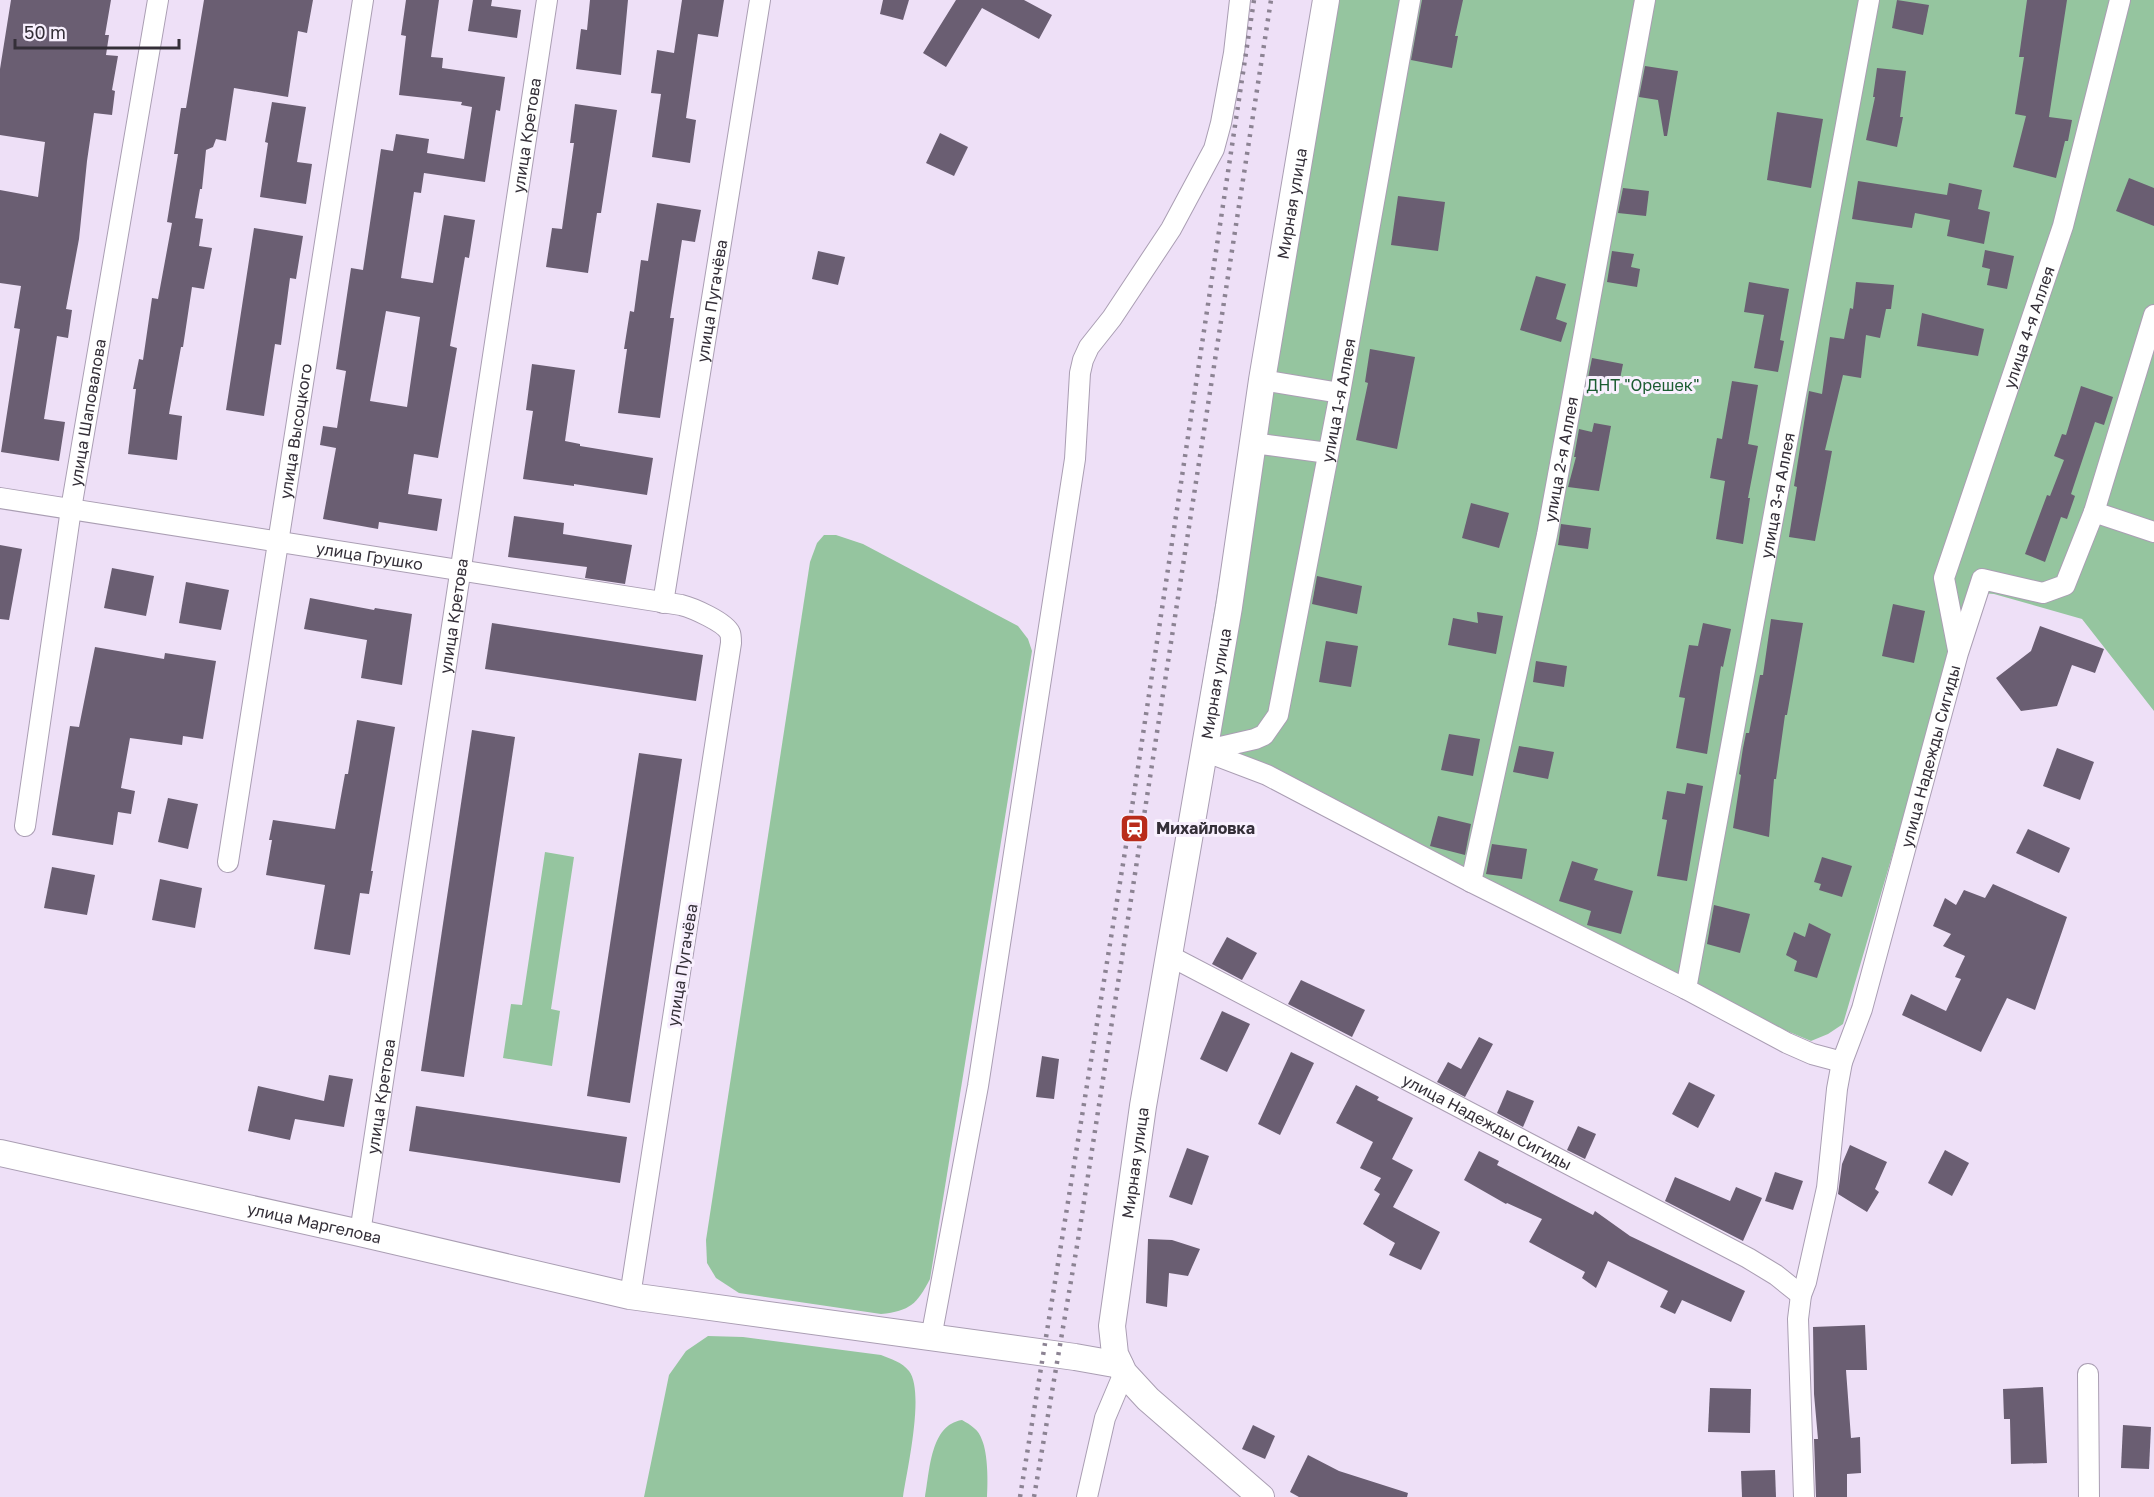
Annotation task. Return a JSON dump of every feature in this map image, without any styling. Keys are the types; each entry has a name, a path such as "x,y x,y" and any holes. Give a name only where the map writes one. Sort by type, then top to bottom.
{"street":[{"name":"улица Шаповалова","path":"26,826 71,509 158,0"},
{"name":"улица Высоцкого","path":"228,862 363,0"},
{"name":"улица Кретова","path":"360,1233 547,0"},
{"name":"улица Пугачёва","path":"663,603 760,0"},
{"path":"931,1338 978,1086 1076,459 1080,373 1089,347 1149,265 1196,185 1214,149 1234,53 1240,0"},
{"name":"Мирная улица","path":"1122,1369 1112,1340 1112,1326 1143,1106 1228,608 1262,380 1326,0"},
{"name":"улица 1-я Аллея","path":"1203,751 1264,735 1278,716 1340,393 1410,0"},
{"name":"улица 2-я Аллея","path":"1471,882 1546,535 1645,0"},
{"name":"улица 3-я Аллея","path":"1686,989 1869,0"},
{"name":"улица 4-я Аллея","path":"1958,653 1944,578 2063,226 2120,0"},
{"name":"улица Надежды Сигиды","path":"1804,1497 1798,1319 1801,1295 1827,1188 1837,1089 1842,1062 1862,1009 1958,653 1982,579 2043,592 2065,585 2094,512 2154,315"},
{"path":"1262,380 1340,393"},
{"path":"1252,443 1328,453"},
{"name":"улица Грушко","path":"0,498 681,605 696,610 723,626 730,634"},
{"path":"2094,512 2154,532"},
{"name":"улица Пугачёва","path":"630,1296 716,745 731,643 730,634"},
{"path":"1203,751 1268,775 1471,882 1686,989 1787,1043 1812,1054 1842,1062"},
{"name":"улица Надежды Сигиды","path":"1168,955 1748,1258 1776,1275 1801,1295"},
{"name":"улица Маргелова","path":"0,1154 360,1233 630,1296 1090,1359 1122,1369"},
{"path":"1087,1497 1105,1418 1122,1369 1164,1413 1261,1497"},
{"path":"2088,1374 2089,1497"}],"green space":[{"name":"ДНТ \"Орешек\"","path":"1315,0 2154,0 2154,711 2082,619 1994,594 1969,592 1843,1024 1828,1034 1811,1041 1686,989 1192,745"},
{"path":"824,535 836,535 863,544 1018,626 1028,639 1032,651 930,1279 912,1305 899,1311 881,1314 739,1293 716,1278 707,1263 706,1240 810,562 817,543"},
{"path":"545,852 574,857 551,1009 560,1011 552,1066 503,1058 511,1004 522,1005"},
{"path":"708,1336 743,1337 881,1355 903,1365 914,1381 915,1413 903,1497 644,1497 669,1375 686,1351"},
{"path":"962,1420 981,1436 987,1468 987,1497 925,1497 930,1463 938,1440 943,1430"}],"building":[{"path":"11,0 111,0 105,35 109,35 106,55 118,56 112,90 115,91 112,115 94,113 79,239 66,309 72,310 68,338 57,336 44,419 65,422 59,461 1,452 20,329 14,328 21,286 0,283 0,190 38,197 45,142 0,135 0,69"},
{"path":"204,0 313,0 307,33 298,31 288,97 234,88 226,141 216,139 213,147 206,150 202,189 200,189 195,218 203,219 199,246 212,248 204,289 192,287 183,347 181,347 169,414 182,416 177,460 128,454 136,389 133,389 139,359 143,360 152,298 158,299 172,223 167,222 178,154 174,154 181,108 186,108"},
{"path":"406,0 439,0 431,57 443,58 442,68 505,77 500,111 496,110 485,182 424,173 421,193 414,192 401,278 433,283 444,215 475,220 469,258 465,257 450,346 457,348 438,458 414,454 408,494 442,499 437,531 379,522 378,529 323,519 336,448 320,445 323,426 337,428 346,371 336,369 351,268 363,270 381,149 393,151 396,134 429,139 427,153 464,159 472,107 461,105 462,102 399,95 406,36 401,35","holes":["386,311 420,317 407,407 370,401"]},
{"path":"473,0 492,0 491,6 521,10 517,38 468,31"},
{"path":"590,0 628,0 621,75 576,69 581,29 587,30"},
{"path":"682,0 724,0 718,37 698,34 686,118 696,120 690,163 652,157 661,94 651,93 657,50 674,53"},
{"path":"883,0 909,0 903,20 880,14"},
{"path":"956,0 1024,0 1052,15 1039,39 982,8 946,67 923,53"},
{"path":"1422,0 1463,0 1455,36 1458,36 1452,68 1411,60"},
{"path":"1897,0 1929,5 1923,35 1892,28"},
{"path":"2027,0 2067,0 2049,117 2072,120 2056,178 2013,167 2026,116 2015,114 2024,57 2019,57"},
{"path":"1645,66 1678,71 1667,136 1664,136 1658,100 1639,97"},
{"path":"1877,68 1906,71 1900,117 1903,117 1897,147 1866,140 1875,97 1873,97"},
{"path":"272,102 306,107 297,162 312,164 306,204 260,197 268,143 265,142"},
{"path":"575,104 617,110 601,213 597,213 588,273 546,267 552,228 562,229 574,143 570,143"},
{"path":"1777,112 1823,119 1811,188 1767,180"},
{"path":"940,133 968,147 954,176 926,163"},
{"path":"2129,178 2154,188 2154,226 2116,211"},
{"path":"1858,181 1947,195 1949,183 1982,190 1978,209 1990,212 1984,244 1947,236 1950,220 1915,213 1912,228 1852,219"},
{"path":"1623,188 1649,191 1646,216 1618,213"},
{"path":"1398,196 1445,202 1438,251 1391,245"},
{"path":"657,203 701,210 695,242 682,240 670,318 674,318 660,418 618,413 630,311 634,312 641,260 648,261"},
{"path":"254,228 303,236 296,279 290,278 281,345 275,344 264,416 226,410"},
{"path":"1985,250 2014,256 2007,289 1987,285 1990,269 1982,267"},
{"path":"818,251 845,257 838,285 812,279"},
{"path":"1612,251 1634,254 1631,267 1640,269 1637,287 1607,282"},
{"path":"1536,276 1566,284 1556,319 1567,323 1561,342 1520,330"},
{"path":"1749,282 1789,289 1780,340 1784,341 1778,372 1754,368 1764,315 1744,312"},
{"path":"1856,282 1894,285 1891,309 1886,309 1880,338 1866,335 1861,378 1843,375 1825,450 1832,451 1815,541 1789,537 1797,487 1794,486 1809,391 1822,394 1830,337 1844,339 1850,308 1853,309"},
{"path":"1922,313 1984,329 1978,356 1917,346"},
{"path":"1370,349 1415,357 1397,449 1356,440 1368,383 1365,382"},
{"path":"1592,358 1623,364 1618,389 1587,383"},
{"path":"532,364 575,370 565,441 580,444 580,446 653,458 647,495 523,479 533,411 526,410"},
{"path":"1732,381 1758,385 1748,444 1758,446 1748,498 1750,498 1743,544 1716,539 1725,481 1710,478 1717,438 1722,439"},
{"path":"2081,386 2113,397 2104,425 2095,422 2071,494 2075,496 2067,519 2061,517 2045,562 2025,554 2047,495 2050,496 2064,460 2054,456 2062,434 2066,435"},
{"path":"1594,423 1611,426 1599,491 1568,487 1576,457 1574,457 1579,429 1592,432"},
{"path":"1471,503 1509,513 1499,548 1462,538"},
{"path":"514,516 564,523 563,534 632,545 625,584 585,578 587,567 508,557"},
{"path":"1561,524 1591,528 1588,549 1558,545"},
{"path":"0,545 22,549 9,620 0,619"},
{"path":"112,568 154,576 146,616 104,608"},
{"path":"1317,576 1362,586 1357,614 1312,604"},
{"path":"186,582 229,590 221,630 179,623"},
{"path":"310,598 374,610 375,608 412,614 402,685 361,678 367,640 304,629"},
{"path":"1893,604 1925,611 1914,663 1882,656"},
{"path":"1477,612 1503,616 1496,654 1448,645 1453,618 1478,623"},
{"path":"1771,619 1803,623 1787,715 1785,715 1776,779 1774,779 1769,837 1733,828 1743,748 1746,733 1749,733 1760,675 1763,675"},
{"path":"492,623 703,655 696,701 485,669"},
{"path":"1703,623 1731,629 1723,667 1721,666 1707,754 1676,748 1685,698 1679,697 1689,645 1698,646"},
{"path":"2040,626 2104,649 2095,673 2072,665 2057,706 2021,711 1996,678 2031,651"},
{"path":"1326,641 1358,646 1351,687 1319,682"},
{"path":"95,647 164,659 165,653 216,661 203,739 183,736 182,745 130,738 121,788 135,791 131,814 118,812 113,845 52,835 70,726 79,727"},
{"path":"1536,661 1567,666 1564,687 1533,682"},
{"path":"357,720 395,727 369,894 360,893 350,955 314,949 325,885 266,875 273,820 335,829 345,774 348,774"},
{"path":"472,730 515,737 464,1077 421,1071"},
{"path":"1449,734 1480,739 1473,776 1441,770"},
{"path":"1519,746 1554,752 1548,779 1513,772"},
{"path":"2057,748 2094,762 2080,800 2043,786"},
{"path":"639,753 682,759 630,1103 587,1096"},
{"path":"1687,783 1703,786 1687,881 1657,876 1667,820 1662,819 1667,791 1685,794"},
{"path":"168,798 198,804 188,849 158,842"},
{"path":"1438,816 1471,824 1465,855 1430,846"},
{"path":"2028,829 2070,848 2059,873 2016,853"},
{"path":"1492,844 1527,849 1522,879 1486,874"},
{"path":"1822,857 1852,866 1842,897 1819,890 1821,884 1814,882"},
{"path":"1572,861 1598,869 1594,880 1633,891 1621,934 1587,925 1591,911 1559,901"},
{"path":"52,867 95,875 87,915 44,908"},
{"path":"160,879 202,888 195,928 152,920"},
{"path":"1993,884 2067,917 2035,1010 2007,998 1981,1052 1902,1015 1911,994 1946,1011 1961,979 1955,977 1965,956 1943,946 1951,934 1933,926 1945,898 1956,905 1964,890 1985,898"},
{"path":"1714,905 1750,914 1740,953 1707,944"},
{"path":"1809,923 1831,934 1817,978 1794,971 1797,961 1786,955 1794,932 1805,937"},
{"path":"1227,937 1257,953 1242,980 1212,964"},
{"path":"1301,980 1365,1010 1352,1037 1288,1004"},
{"path":"1222,1011 1250,1024 1227,1072 1200,1059"},
{"path":"1479,1037 1493,1044 1465,1097 1437,1082 1448,1062 1461,1069"},
{"path":"1291,1052 1314,1063 1280,1135 1258,1124"},
{"path":"1042,1056 1059,1059 1054,1099 1036,1097"},
{"path":"329,1075 353,1079 344,1127 295,1119 290,1140 248,1131 258,1086 324,1101"},
{"path":"1689,1082 1715,1095 1698,1128 1672,1114"},
{"path":"1356,1085 1379,1097 1377,1100 1413,1118 1392,1159 1413,1170 1393,1207 1440,1232 1421,1270 1389,1255 1395,1243 1363,1224 1380,1194 1374,1190 1381,1178 1360,1168 1373,1142 1336,1123"},
{"path":"1507,1090 1534,1101 1523,1127 1497,1113"},
{"path":"416,1106 627,1137 620,1183 409,1151"},
{"path":"1578,1126 1596,1134 1585,1159 1567,1150"},
{"path":"1850,1145 1887,1162 1875,1189 1879,1192 1867,1212 1838,1194 1842,1164"},
{"path":"1187,1148 1209,1156 1192,1205 1169,1197"},
{"path":"1945,1150 1969,1163 1952,1196 1928,1183"},
{"path":"1479,1151 1499,1161 1497,1165 1593,1215 1595,1211 1630,1236 1745,1291 1731,1322 1682,1300 1675,1314 1660,1307 1668,1291 1608,1261 1596,1288 1582,1278 1585,1272 1529,1242 1542,1219 1506,1204 1464,1180"},
{"path":"1775,1172 1803,1181 1793,1210 1765,1201"},
{"path":"1675,1177 1730,1201 1736,1187 1762,1198 1743,1241 1665,1201"},
{"path":"1148,1239 1172,1240 1200,1249 1188,1276 1169,1273 1167,1307 1146,1303"},
{"path":"1865,1325 1867,1370 1846,1370 1851,1438 1860,1437 1861,1473 1847,1474 1847,1497 1816,1497 1814,1439 1818,1439 1814,1394 1813,1327"},
{"path":"2043,1387 2047,1463 2011,1464 2010,1419 2004,1419 2003,1389"},
{"path":"1710,1388 1751,1389 1750,1433 1708,1432"},
{"path":"1253,1425 1275,1436 1265,1459 1242,1449"},
{"path":"2123,1425 2151,1427 2149,1469 2121,1468"},
{"path":"1308,1455 1339,1471 1408,1493 1407,1497 1299,1497 1290,1492"},
{"path":"1775,1470 1776,1497 1742,1497 1741,1471"}],"railway":[{"path":"1020,1497 1129,827 1254,0"},
{"path":"1034,1497 1078,1240 1271,0"}],"place":[{"name":"Михайловка","path":"1135,828"}]}
